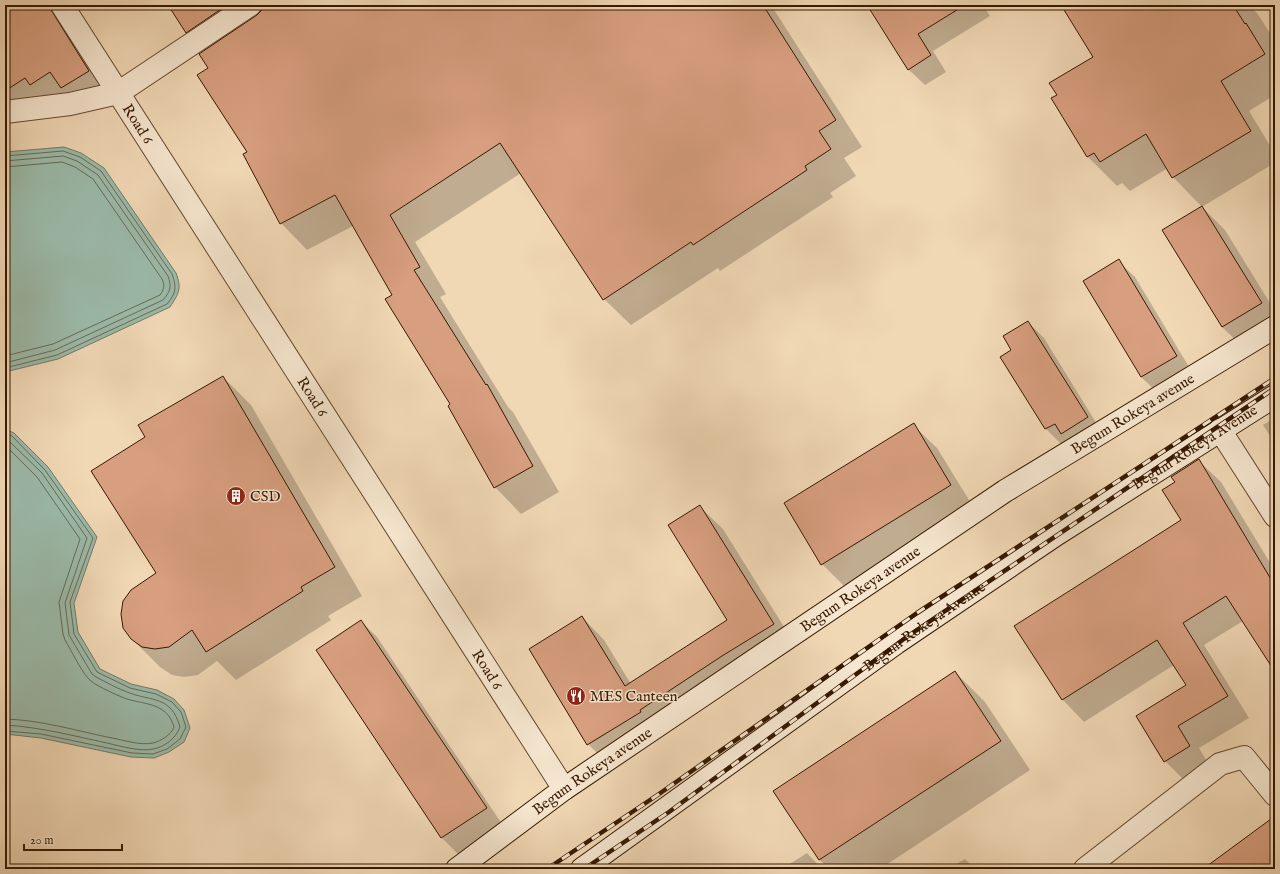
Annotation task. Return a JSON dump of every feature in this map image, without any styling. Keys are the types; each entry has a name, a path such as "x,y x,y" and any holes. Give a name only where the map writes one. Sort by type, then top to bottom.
{"main road":[{"name":"Road 6","path":"62,5 564,789"},
{"path":"5,112 70,104 118,93 250,5"},
{"name":"Begum Rokeya avenue","path":"457,869 564,789 1005,491 1275,328"},
{"name":"Begum Rokeya Avenue","path":"582,869 896,643 1057,534 1275,396"},
{"path":"1220,430 1275,516"},
{"path":"1085,869 1220,764 1244,757 1275,795"}],"water":[{"path":"64,147 81,153 104,168 176,273 179,283 179,291 170,307 58,359 5,372 5,152"},
{"path":"5,429 14,433 48,467 97,537 74,603 78,632 100,669 131,684 157,690 174,699 184,710 190,728 184,742 169,752 154,758 131,757 41,738 5,734"}],"building":[{"path":"5,5 48,5 89,71 61,88 50,72 30,85 25,78 5,91"},
{"path":"168,5 227,5 186,33"},
{"path":"262,5 763,5 836,120 819,131 831,149 805,166 807,170 693,245 691,242 603,300 500,143 390,215 420,267 414,270 486,385 487,384 533,466 494,488 448,406 450,404 385,299 392,295 335,195 280,224 243,154 247,152 197,75 208,68 199,54 257,15 261,11"},
{"path":"867,5 965,5 918,34 931,55 908,70"},
{"path":"1061,5 1233,5 1265,54 1221,81 1251,131 1172,178 1146,134 1100,162 1094,153 1087,157 1051,98 1057,95 1049,83 1093,57"},
{"path":"1202,206 1262,303 1222,327 1162,230"},
{"path":"1119,259 1177,356 1141,377 1083,281"},
{"path":"1028,321 1088,417 1061,434 1055,424 1045,429 1000,357 1011,350 1003,336"},
{"path":"223,376 335,567 301,587 303,591 206,652 192,630 169,647 155,649 142,647 131,639 123,628 121,614 123,601 131,590 156,573 91,471 145,437 138,425"},
{"path":"914,423 951,485 821,565 784,503"},
{"path":"1199,459 1275,586 1275,672 1226,596 1183,623 1228,696 1178,726 1190,746 1164,762 1136,716 1186,685 1157,640 1062,700 1014,626 1181,520 1162,490 1175,482 1171,477"},
{"path":"700,505 774,624 640,710 641,712 587,745 529,649 582,616 625,686 727,620 668,525"},
{"path":"361,620 487,808 441,838 316,650"},
{"path":"955,671 1001,741 819,860 773,791"},
{"path":"1275,816 1275,869 1203,869"}],"railway":[{"path":"547,869 659,794 917,613 1275,378"},
{"path":"584,869 669,812 908,636 1275,388"}],"place":[{"name":"CSD","path":"236,496"},
{"name":"MES Canteen","path":"576,696"}]}
